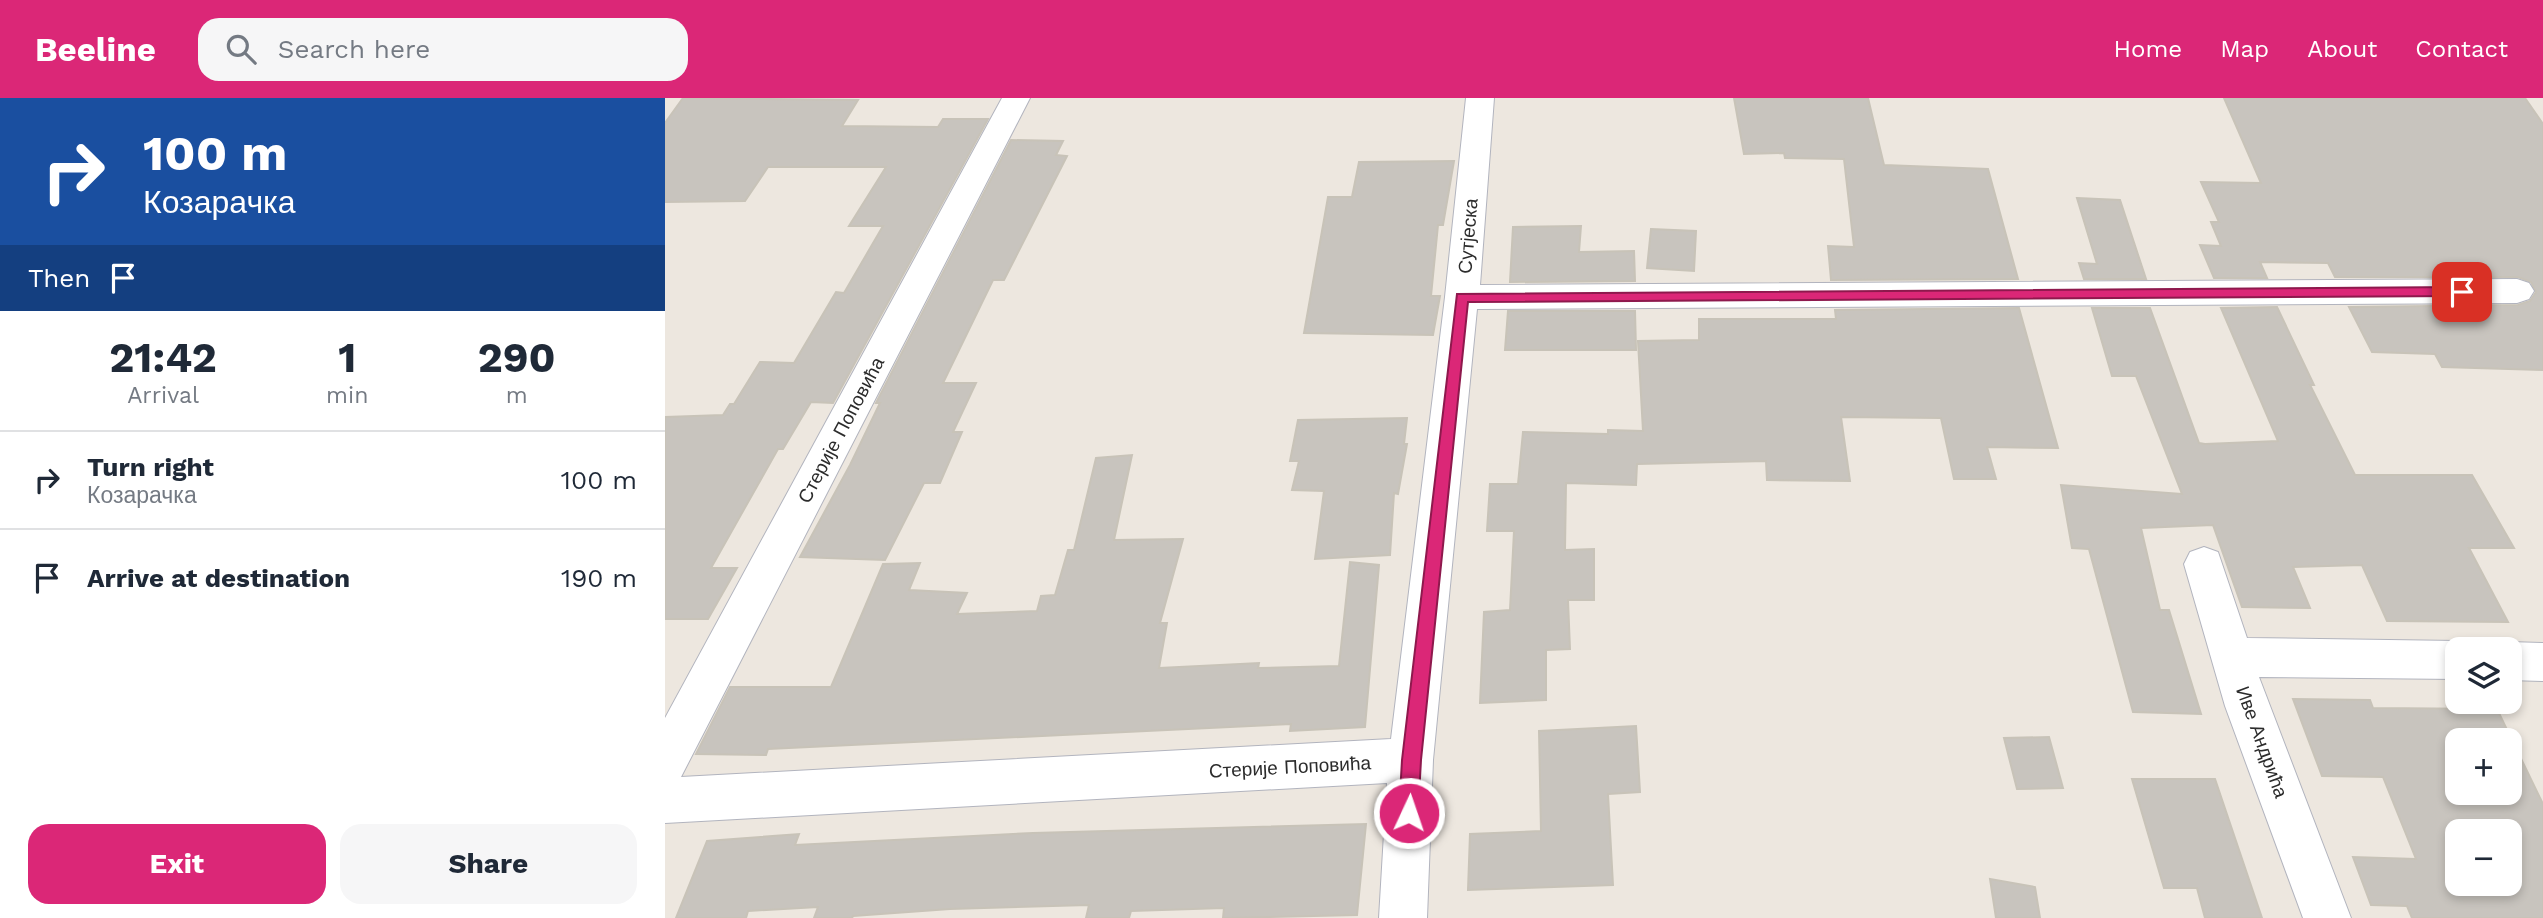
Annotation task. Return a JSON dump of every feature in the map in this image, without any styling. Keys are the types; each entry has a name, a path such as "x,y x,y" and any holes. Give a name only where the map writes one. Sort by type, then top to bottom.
{"street":[{"name":"Стерије Поповића","path":"665,762 1016,98"},
{"name":"Сутјеска","path":"1403,918 1411,760 1462,297 1480,98"},
{"path":"1462,297 2517,291"},
{"name":"Иве Андрића","path":"2204,564 2247,706 2327,918"},
{"path":"2232,657 2445,660"},
{"path":"2522,661 2543,662"},
{"name":"Стерије Поповића","path":"665,800 1411,760"}],"building":[{"path":"683,98 858,100 842,126 938,127 943,119 988,119 833,403 811,402 783,449 778,449 711,568 737,568 708,619 665,619 665,417 723,415 730,404 734,404 760,362 794,363 836,292 844,293 883,226 849,226 886,167 768,167 745,201 665,202 665,123"},
{"path":"1734,98 1868,98 1884,165 1988,169 2018,279 1831,280 1828,246 1854,247 1844,159 1785,158 1784,153 1744,154"},
{"path":"2224,98 2525,98 2543,124 2543,370 2442,367 2435,354 2372,352 2349,307 2518,305 2530,301 2536,292 2531,282 2518,277 2335,277 2328,263 2260,262 2267,278 2214,278 2200,245 2221,246 2211,222 2219,222 2201,182 2261,183"},
{"path":"1011,140 1063,141 1056,155 1067,156 1004,280 993,280 943,383 976,383 953,432 962,432 940,483 924,483 885,560 800,557 850,465 880,403 876,403"},
{"path":"1454,161 1443,225 1438,225 1431,296 1440,296 1433,335 1304,333 1328,197 1352,197 1359,162"},
{"path":"2077,198 2120,200 2146,279 2084,279 2079,263 2097,264"},
{"path":"1581,226 1579,252 1634,251 1635,281 1510,282 1513,227"},
{"path":"1651,229 1696,231 1694,271 1647,268"},
{"path":"2277,307 2314,385 2310,385 2355,475 2472,475 2514,548 2469,548 2508,622 2387,621 2362,565 2293,567 2310,608 2242,607 2213,525 2141,528 2160,610 2169,610 2201,714 2133,712 2089,549 2072,548 2061,485 2182,494 2136,376 2112,376 2092,308 2150,308 2199,443 2205,444 2278,441 2221,308"},
{"path":"2019,308 2058,448 1987,447 1996,479 1954,479 1941,418 1841,417 1850,481 1767,480 1766,461 1637,464 1636,485 1566,483 1565,550 1594,549 1594,600 1568,600 1570,649 1546,650 1546,700 1480,703 1484,612 1510,610 1514,531 1487,531 1490,484 1518,484 1523,432 1608,434 1608,430 1643,431 1638,341 1699,340 1699,319 1836,319 1835,310"},
{"path":"1508,311 1635,311 1636,350 1505,350"},
{"path":"1407,418 1404,444 1407,444 1398,494 1394,493 1390,555 1315,559 1324,491 1292,490 1299,461 1290,461 1298,420"},
{"path":"1132,455 1114,540 1183,539 1160,623 1167,623 1159,668 1259,663 1258,668 1339,666 1350,562 1379,565 1365,727 1290,731 1291,724 768,749 766,755 696,754 730,687 831,687 883,564 920,563 909,590 967,593 957,614 1037,611 1041,596 1055,595 1068,550 1074,550 1096,458"},
{"path":"2293,699 2370,700 2373,708 2445,709 2445,714 2499,714 2506,728 2445,728 2445,805 2522,805 2522,761 2543,804 2543,918 2412,918 2407,906 2371,905 2353,857 2416,859 2383,777 2322,776"},
{"path":"1636,726 1640,792 1608,794 1613,885 1468,890 1470,834 1541,831 1539,731"},
{"path":"2049,737 2063,788 2017,789 2004,738"},
{"path":"2132,779 2215,779 2262,918 2205,918 2197,888 2164,888"},
{"path":"1366,824 1357,915 1223,918 1224,908 1131,911 1129,918 1086,918 1089,905 950,909 852,918 814,918 818,907 748,911 746,918 676,918 707,841 799,834 795,845 1033,833"},
{"path":"1990,879 2035,887 2040,918 1996,918"}],"route":[{"path":"1409,813 1411,760 1462,297 2462,292"}]}
